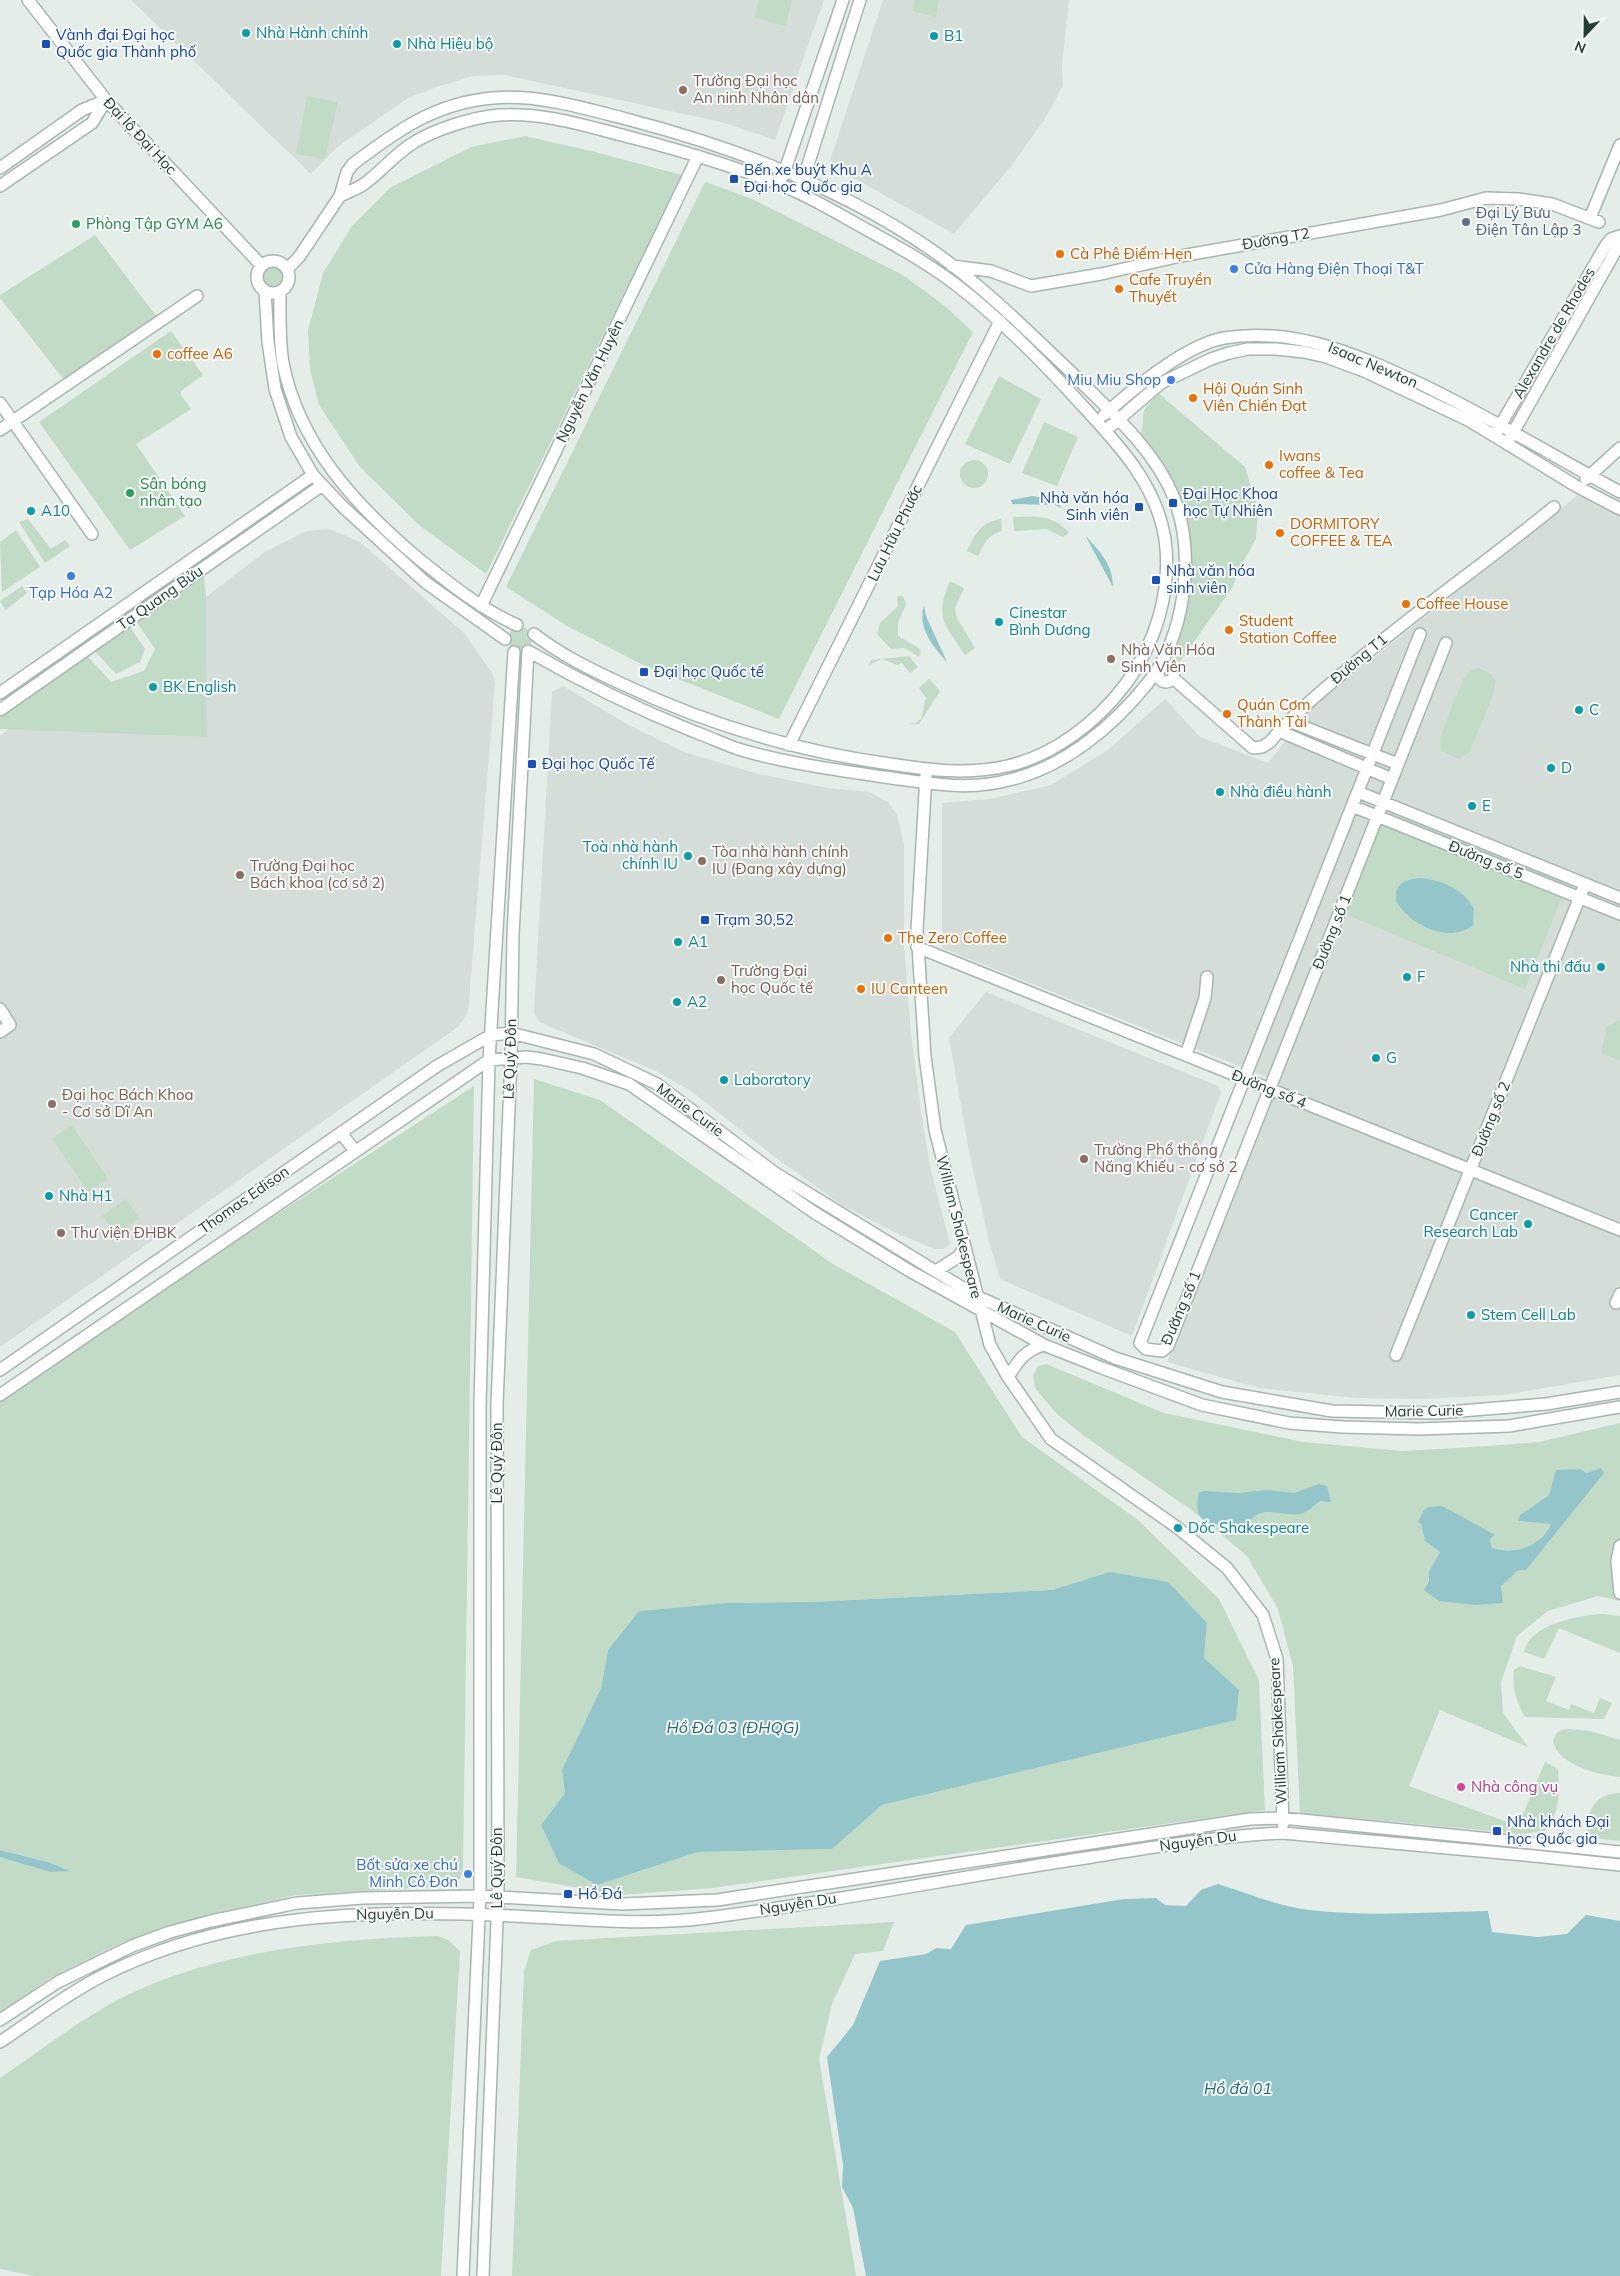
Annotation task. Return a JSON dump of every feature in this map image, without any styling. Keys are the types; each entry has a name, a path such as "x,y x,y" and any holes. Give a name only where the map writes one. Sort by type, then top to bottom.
{"street":[{"name":"Đại lộ Đại Học","path":"28,0 106,100 261,265"},
{"path":"780,184 843,0"},
{"path":"799,194 860,0"},
{"path":"265,291 280,291 287,284 287,269 299,257 340,196 348,172 353,164 410,122 458,104 497,97 530,98 599,112 740,152 786,171 926,246 1013,318 1109,410 1163,476 1175,501 1182,528 1185,566 1182,605 1172,639 1159,670 1117,718 1069,755 1018,778 987,785 958,787 829,769 738,748 654,716 582,681 528,651 514,652 507,646 505,639 509,628 517,625"},
{"path":"0,168 82,110 106,100"},
{"path":"0,186 92,123 106,100"},
{"path":"280,291 280,336 283,363 293,398 301,418 328,466 347,491 407,549 481,606 517,625 527,626 557,653 665,704 710,722 789,745 848,759 960,772 984,770 1013,765 1039,755 1062,742 1095,716 1122,689 1141,662 1154,633 1162,605 1166,560 1164,537 1158,512 1148,488 1134,464 1097,421 1000,321 944,276 885,239 780,184 698,156 551,117 496,116 457,125 413,142 362,186 340,196"},
{"name":"Đường T2","path":"952,266 991,271 1031,286 1101,274 1181,256 1441,210 1486,198 1520,199 1552,204 1595,220 1620,145"},
{"name":"Nguyễn Văn Huyên","path":"481,606 698,156"},
{"name":"Alexandre de Rhodes","path":"1494,436 1606,245 1611,239 1620,236"},
{"name":"Alexandre de Rhodes","path":"1507,444 1620,242"},
{"path":"287,269 275,261 270,261 261,265 257,279 265,291 268,342 275,389 291,437 313,475 321,486 425,582 505,639"},
{"path":"944,276 952,266"},
{"path":"0,430 197,296"},
{"name":"Lưu Hữu Phước","path":"789,745 1000,321"},
{"name":"Isaac Newton","path":"1097,421 1170,363 1192,350 1223,338 1273,336 1331,346 1368,359 1500,425 1620,492"},
{"name":"Isaac Newton","path":"1105,431 1161,383 1188,369 1229,352 1248,349 1276,349 1326,356 1364,371 1470,421 1576,486 1620,509"},
{"path":"0,403 92,534"},
{"path":"1576,486 1590,476 1620,448"},
{"name":"Tạ Quang Bửu","path":"0,693 313,475"},
{"name":"Tạ Quang Bửu","path":"0,710 321,486"},
{"name":"Đường T1","path":"1159,670 1158,675 1163,681 1168,682 1173,678 1253,748 1262,747 1270,742 1307,704 1394,630 1476,570 1554,507"},
{"path":"96,626 104,637"},
{"path":"528,651 534,644 534,634"},
{"name":"Đường số 1","path":"1420,634 1140,1343 1146,1350 1162,1351 1168,1346 1446,643"},
{"name":"Lê Quý Đôn","path":"483,2276 498,1896 497,1405 512,1033 513,935 528,651"},
{"name":"Lê Quý Đôn","path":"463,2276 480,1896 480,1405 489,1060 514,652"},
{"path":"1141,662 1159,670"},
{"path":"1289,721 1398,764"},
{"path":"1279,731 1392,779"},
{"name":"William Shakespeare","path":"926,769 917,904 917,947 925,1056 934,1123 979,1310 990,1345 1008,1377 1051,1439 1178,1528 1227,1568 1263,1615 1277,1659 1283,1833"},
{"name":"Đường số 5","path":"1358,792 1620,898"},
{"name":"Đường số 5","path":"1352,806 1620,914"},
{"name":"Đường số 2","path":"1396,1354 1586,884"},
{"path":"496,934 513,935"},
{"name":"Đường số 4","path":"917,947 1620,1230"},
{"path":"1186,1056 1205,998 1207,977"},
{"path":"0,1009 10,1025 0,1032"},
{"name":"Marie Curie","path":"491,1035 512,1033 594,1054 657,1084 775,1173 976,1296 1074,1340 1156,1372 1222,1392 1332,1411 1436,1413 1546,1404 1620,1392"},
{"name":"Thomas Edison","path":"0,1370 437,1066 491,1035"},
{"name":"Marie Curie","path":"489,1060 511,1058 550,1061 582,1068 629,1084 815,1213 908,1270 979,1310 1044,1344 1202,1405 1289,1423 1419,1430 1509,1426 1620,1408"},
{"name":"Thomas Edison","path":"0,1395 489,1060"},
{"path":"341,1133 355,1152"},
{"path":"936,1271 958,1257 965,1247"},
{"path":"1008,1377 1018,1360 1030,1349 1044,1344"},
{"path":"1546,1404 1547,1419"},
{"path":"480,1405 497,1405"},
{"path":"480,1501 497,1500"},
{"path":"1620,1546 1617,1561 1620,1593"},
{"path":"480,1620 498,1618"},
{"name":"Nguyễn Du","path":"0,2020 58,1982 132,1946 194,1925 297,1903 362,1898 480,1896 623,1904 717,1900 1226,1822 1282,1818 1620,1852"},
{"name":"Nguyễn Du","path":"0,2042 103,1975 162,1951 238,1929 298,1919 364,1913 497,1915 627,1922 699,1919 808,1904 1184,1843 1283,1833 1534,1856 1620,1866"},
{"path":"464,2255 484,2256"}],"shaded area":[{"name":"Trường Đại học An ninh Nhân dân","path":"131,0 824,0 775,140 721,122 505,75 473,76 408,98 336,148 311,174"},
{"path":"883,0 1069,0 1062,66 1063,86 1044,120 1011,166 954,234 841,171 830,160"},
{"path":"1578,495 1620,516 1620,1375 1504,1395 1422,1399 1356,1398 1259,1388 1167,1362 1279,1082 942,948 942,803 990,799 1051,785 1108,750 1165,699 1200,737 1268,763 1311,708"},
{"name":"Trường Đại học Bách khoa (cơ sở 2)","path":"330,529 360,542 464,633 492,673 495,682 468,1013 458,1027 0,1347 0,736 9,729 207,737 206,597 265,552 306,531"},
{"name":"Trường Đại học Quốc tế","path":"563,686 625,723 684,752 755,773 827,788 869,792 888,802 897,815 904,844 904,946 911,1034 930,1166 950,1244 944,1249 935,1249 892,1231 842,1205 776,1158 691,1091 656,1071 539,1022 534,1013 552,692"},
{"name":"Trường Phổ thông Năng Khiếu - cơ sở 2","path":"986,992 1218,1086 1221,1092 1132,1336 1000,1279 988,1237 969,1151 949,1038"}],"green space":[{"path":"759,0 792,0 786,26 755,18"},
{"path":"914,0 939,0 936,17 913,11"},
{"path":"307,96 338,102 325,159 296,154"},
{"path":"525,136 682,175 486,574 420,526 360,467 319,405 310,369 308,331 323,273 352,226 390,188 471,147"},
{"path":"705,182 750,198 903,275 945,306 973,332 779,719 643,665 567,626 506,587"},
{"path":"95,235 160,321 68,385 0,298 0,295"},
{"path":"273,264 278,265 284,271 284,281 278,287 273,288 268,287 262,281 261,276 262,271 268,265"},
{"path":"171,331 203,375 181,391 181,395 191,409 136,444 185,516 130,550 39,422"},
{"path":"999,376 1041,399 1010,464 965,444"},
{"path":"1158,393 1245,467 1258,509 1256,539 1242,564 1232,588 1179,663 1170,649 1183,548 1172,499 1141,437 1144,410"},
{"path":"1044,422 1078,437 1057,486 1022,473"},
{"path":"974,460 984,464 988,474 984,484 974,488 964,484 960,474 964,464"},
{"path":"1013,517 1044,518 1057,522 1069,533 1063,537 1046,529 1014,531"},
{"path":"28,519 51,549 65,540 70,546 45,563 19,522"},
{"path":"1001,519 1002,531 990,537 978,556 967,551 973,539 984,526"},
{"path":"16,530 40,567 2,592 0,542"},
{"path":"203,565 206,597 207,737 0,729 0,708 83,651 111,682 144,671 155,649 132,615"},
{"path":"950,581 964,588 955,608 957,618 975,648 965,655 947,627 942,612 945,594"},
{"path":"22,586 27,593 6,610 0,601"},
{"path":"897,596 903,596 906,604 898,623 898,636 921,651 919,657 905,648 891,649 877,634 880,623 898,606"},
{"path":"126,621 145,649 140,662 116,674 90,646"},
{"path":"520,627 528,631 532,639 528,647 520,651 512,647 508,639 512,631"},
{"path":"909,656 918,667 910,673 902,663 897,665 882,659 869,665 871,660"},
{"path":"1479,668 1491,674 1496,681 1493,695 1469,752 1459,759 1441,751 1440,738 1463,679 1473,669"},
{"path":"929,679 940,691 919,724 908,724 915,723 921,719 926,698 919,688"},
{"path":"1392,813 1564,884 1563,886 1388,815"},
{"path":"1376,823 1562,897 1525,989 1338,911"},
{"path":"1620,1020 1620,1061 1601,1053 1607,1026"},
{"path":"534,1079 600,1100 833,1264 955,1332 1022,1437 1138,1520 1219,1599 1259,1680 1265,1810 712,1888 620,1895 516,1877","holes":["1111,1572 1207,1623 1204,1658 1239,1691 1235,1720 882,1805 832,1849 698,1852 597,1885 541,1825 565,1793 562,1770 601,1688 608,1650 639,1611 727,1603 811,1602 1052,1590"]},
{"path":"474,1086 463,1870 460,1879 449,1886 296,1895 196,1919 123,1942 50,1978 0,2013 0,1857 69,1871 48,1862 0,1850 0,1399 118,1318"},
{"path":"69,1126 73,1127 108,1179 89,1192 52,1139"},
{"path":"126,1199 139,1218 117,1235 102,1216"},
{"path":"1046,1364 1164,1413 1303,1442 1402,1451 1474,1447 1539,1442 1620,1423 1620,1601 1598,1596 1548,1611 1517,1636 1501,1682 1503,1713 1528,1747 1440,1710 1409,1786 1518,1826 1545,1762 1558,1769 1559,1786 1558,1802 1554,1817 1545,1831 1523,1834 1300,1813 1293,1666 1278,1609 1247,1556 1190,1509 1084,1436 1056,1413 1035,1388 1033,1375 1038,1366","holes":["1580,1469 1587,1473 1529,1566 1519,1570 1501,1586 1502,1603 1424,1590 1440,1551 1425,1541 1421,1524 1494,1536 1490,1539 1492,1548 1510,1551 1526,1548 1540,1539 1552,1524 1518,1521 1520,1515 1549,1495 1556,1471"]},
{"path":"1603,1614 1620,1616 1620,1653 1559,1628 1544,1659 1524,1652 1528,1642 1535,1634 1545,1628 1569,1619"},
{"path":"1520,1666 1556,1677 1546,1701 1569,1710 1571,1704 1594,1713 1600,1698 1612,1703 1604,1719 1525,1717 1514,1689 1514,1670"},
{"path":"1568,1729 1591,1731 1620,1740 1620,1777 1581,1768 1563,1757 1553,1741 1558,1732"},
{"path":"1620,1793 1620,1841 1593,1838 1586,1828 1592,1808 1605,1796"},
{"path":"894,1922 883,1951 855,1954 832,2004 819,2059 856,2276 512,2276 524,1971 531,1950 556,1941"},
{"path":"438,1936 448,1940 460,1951 441,2276 34,2276 0,2269 0,2078 100,2010 138,1990 179,1974 264,1952 308,1945"}],"water":[{"path":"1033,496 1055,500 1062,508 1055,505 1012,504 1011,500"},
{"path":"1085,535 1108,565 1113,587"},
{"path":"924,605 926,616 947,662 932,643 925,629 922,613"},
{"path":"1419,878 1443,883 1458,890 1474,909 1473,925 1463,931 1453,933 1442,932 1430,929 1410,917 1396,901 1396,895 1401,884"},
{"path":"1601,1468 1604,1473 1526,1570 1519,1570 1501,1586 1503,1603 1476,1605 1439,1601 1424,1590 1429,1580 1429,1572 1440,1552 1425,1541 1421,1524 1418,1522 1424,1510 1429,1507 1442,1506 1495,1535 1490,1539 1492,1548 1518,1550 1534,1544 1547,1532 1551,1524 1518,1521 1520,1515 1549,1495 1556,1470 1580,1469 1587,1473"},
{"path":"1319,1484 1327,1486 1331,1502 1320,1501 1308,1511 1300,1514 1265,1512 1254,1517 1249,1523 1218,1525 1210,1523 1203,1519 1197,1504 1199,1492 1205,1491 1238,1493 1268,1490 1294,1493"},
{"name":"Hồ Đá 03 (ĐHQG)","path":"1110,1572 1168,1582 1207,1623 1204,1658 1239,1690 1236,1720 882,1805 832,1849 698,1852 597,1885 559,1863 541,1825 565,1793 562,1770 601,1688 608,1650 639,1611 727,1603 811,1602 1052,1590"},
{"path":"0,1850 48,1862 70,1871 51,1872 0,1857"},
{"name":"Hồ đá 01","path":"1218,1884 1274,1902 1309,1910 1376,1914 1488,1911 1492,1932 1538,1937 1567,1934 1586,1915 1620,1921 1620,2276 866,2276 853,2208 842,2187 843,2165 827,2057 853,2025 880,1961 926,1954 936,1948 951,1949 966,1925 1124,1899 1156,1898 1165,1905 1186,1906 1201,1890"}],"place":[{"name":"Nhà Hành chính","path":"246,33"},
{"name":"B1","path":"934,36"},
{"name":"Vành đại Đại học Quốc gia Thành phố","path":"46,44"},
{"name":"Nhà Hiệu bộ","path":"397,44"},
{"name":"Trường Đại học An ninh Nhân dân","path":"683,90"},
{"name":"Bến xe buýt Khu A Đại học Quốc gia","path":"734,179"},
{"name":"Đại Lý Bưu Điện Tân Lập 3","path":"1466,222"},
{"name":"Phòng Tập GYM A6","path":"76,224"},
{"name":"Cà Phê Điểm Hẹn","path":"1060,254"},
{"name":"Cửa Hàng Điện Thoại T&T","path":"1234,269"},
{"name":"Cafe Truyền Thuyết","path":"1119,289"},
{"name":"coffee A6","path":"157,354"},
{"name":"Miu Miu Shop","path":"1171,380"},
{"name":"Hội Quán Sinh Viên Chiến Đạt","path":"1193,398"},
{"name":"Iwans coffee & Tea","path":"1269,465"},
{"name":"Sân bóng nhân tạo","path":"130,493"},
{"name":"Đại Học Khoa học Tự Nhiên","path":"1173,503"},
{"name":"Nhà văn hóa Sinh viên","path":"1139,507"},
{"name":"A10","path":"31,511"},
{"name":"DORMITORY COFFEE & TEA","path":"1280,533"},
{"name":"Tạp Hóa A2","path":"71,576"},
{"name":"Nhà văn hóa sinh viên","path":"1156,580"},
{"name":"Coffee House","path":"1406,604"},
{"name":"Cinestar Bình Dương","path":"999,622"},
{"name":"Student Station Coffee","path":"1229,630"},
{"name":"Nhà Văn Hóa Sinh Viên","path":"1111,659"},
{"name":"Đại học Quốc tế","path":"644,672"},
{"name":"BK English","path":"153,687"},
{"name":"C","path":"1579,710"},
{"name":"Quán Cơm Thành Tài","path":"1227,714"},
{"name":"Đại học Quốc Tế","path":"532,764"},
{"name":"D","path":"1551,768"},
{"name":"Nhà điều hành","path":"1220,792"},
{"name":"E","path":"1472,806"},
{"name":"Toà nhà hành chính IU","path":"688,856"},
{"name":"Tòa nhà hành chính IU (Đang xây dựng)","path":"702,861"},
{"name":"Trường Đại học Bách khoa (cơ sở 2)","path":"240,875"},
{"name":"Trạm 30,52","path":"705,920"},
{"name":"The Zero Coffee","path":"888,938"},
{"name":"A1","path":"678,942"},
{"name":"Nhà thi đấu","path":"1601,967"},
{"name":"F","path":"1407,977"},
{"name":"Trường Đại học Quốc tế","path":"721,980"},
{"name":"IU Canteen","path":"861,989"},
{"name":"A2","path":"677,1002"},
{"name":"G","path":"1376,1058"},
{"name":"Laboratory","path":"724,1080"},
{"name":"Đại học Bách Khoa - Cơ sở Dĩ An","path":"52,1104"},
{"name":"Trường Phổ thông Năng Khiếu - cơ sở 2","path":"1084,1159"},
{"name":"Nhà H1","path":"49,1196"},
{"name":"Cancer Research Lab","path":"1528,1224"},
{"name":"Thư viện ĐHBK","path":"61,1233"},
{"name":"Stem Cell Lab","path":"1471,1315"},
{"name":"Dốc Shakespeare","path":"1178,1528"},
{"name":"Nhà công vụ","path":"1461,1787"},
{"name":"Nhà khách Đại học Quốc gia","path":"1497,1831"},
{"name":"Bốt sửa xe chú Minh Cô Đơn","path":"468,1874"},
{"name":"Hồ Đá","path":"568,1894"}]}
